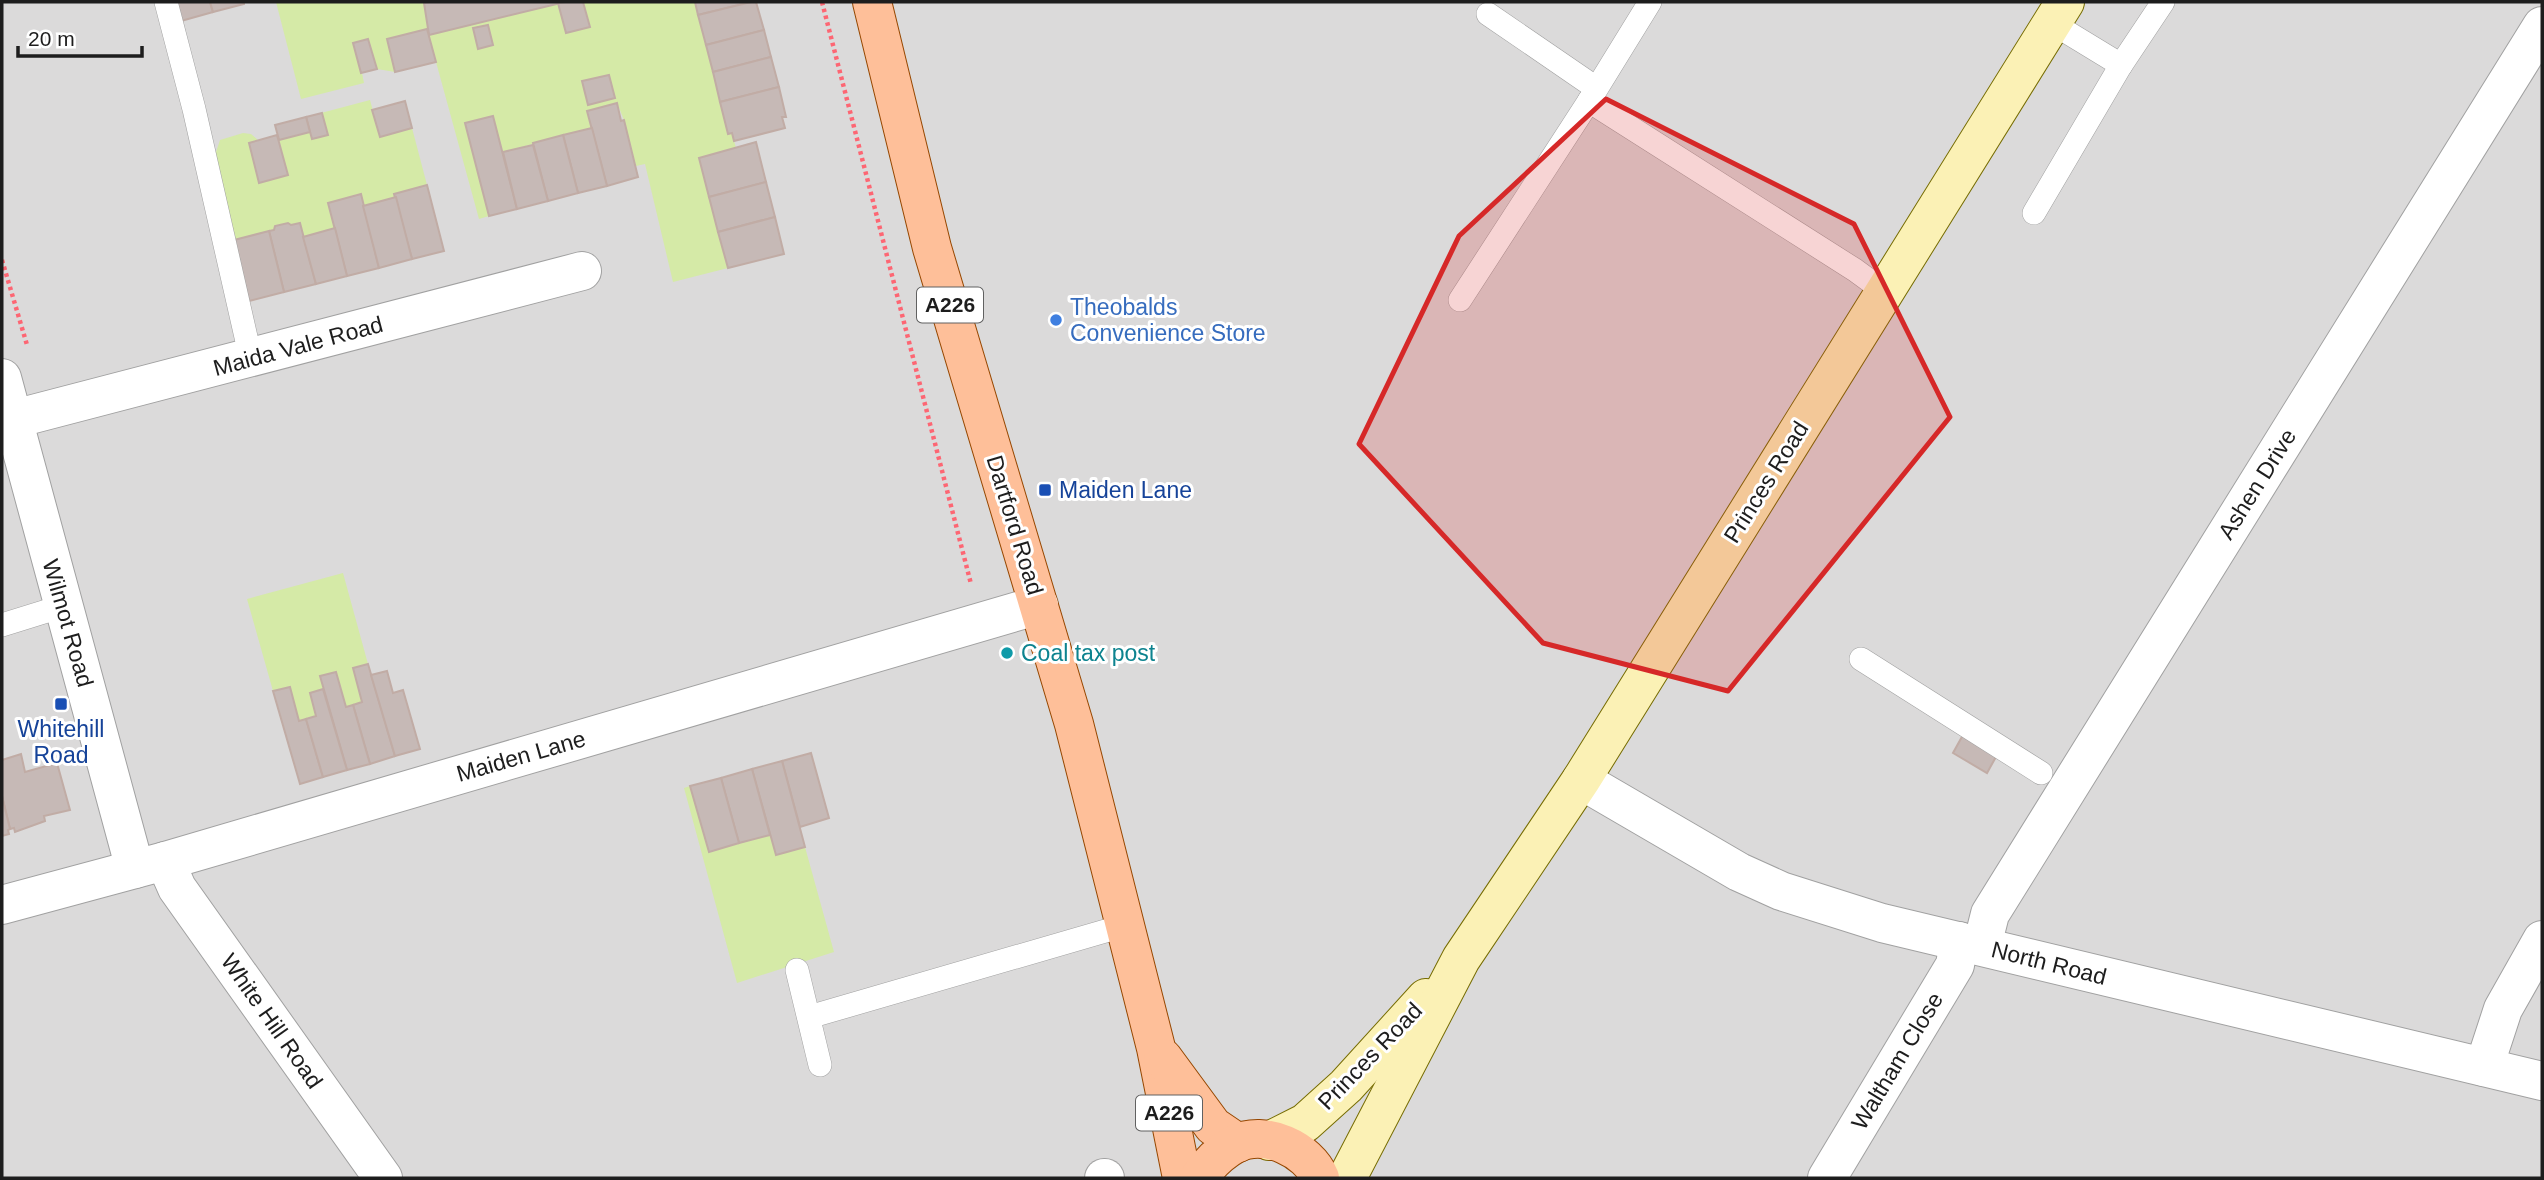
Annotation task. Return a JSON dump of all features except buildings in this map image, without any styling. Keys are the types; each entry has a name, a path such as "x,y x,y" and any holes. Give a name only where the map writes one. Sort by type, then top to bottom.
{"main road":[{"name":"Dartford Road","path":"872,2 933,247 1074,724 1156,1048 1182,1178"},
{"name":"Princes Road","path":"1347,1178 1461,959 1581,780 2058,13"},
{"name":"Princes Road","path":"1253,1142 1305,1123 1346,1086 1461,959"},
{"name":"Dartford Road","path":"1156,1048 1213,1126 1253,1142 1281,1143 1304,1155 1320,1178"},
{"path":"1199,1178 1213,1158 1253,1142"}],"street":[{"name":"Ashen Drive","path":"1971,944 2542,26"},
{"name":"Maida Vale Road","path":"14,419 582,271"},
{"name":"Wilmot Road","path":"2,377 63,606 150,865"},
{"name":"Maiden Lane","path":"2,905 150,865 1039,604"},
{"name":"North Road","path":"1581,780 1739,872 1781,891 1882,923 2542,1081"},
{"name":"White Hill Road","path":"150,865 177,888 383,1178"},
{"path":"2484,1067 2502,1009 2542,940"},
{"name":"Waltham Close","path":"1827,1178 1955,965 1971,944"}],"lane":[{"path":"166,2 194,109 251,359"},
{"path":"1460,300 1650,2"},
{"path":"2034,213 2121,65 2163,2"},
{"path":"2058,13 2121,65"},
{"path":"1488,14 1592,94 1885,292"},
{"path":"2,625 63,606"},
{"path":"1861,659 2041,773"},
{"path":"809,1017 1126,925"},
{"path":"797,970 820,1065"}],"path":[{"path":"822,2 953,510 972,587 969,590"},
{"path":"2,261 27,346"}],"highlighted area":[{"path":"1606,99 1854,224 1950,417 1728,691 1543,643 1359,444 1459,236"}],"shaded area":[{"path":"2,2 2542,2 2542,1178 2,1178"}],"green space":[{"path":"276,2 424,2 429,35 565,2 695,2 728,134 732,133 736,148 699,158 728,268 673,282 645,164 636,166 617,103 587,111 592,128 503,152 493,116 465,123 489,216 479,219 436,62 395,72 377,69 362,73 364,83 301,99"},
{"path":"370,100 380,137 412,128 427,185 395,194 396,197 335,228 303,237 288,223 276,226 274,230 234,240 214,158 220,140 243,133 251,134 258,140 249,143 259,182 287,175 279,140 310,132 306,117"},
{"path":"343,573 368,664 353,668 362,702 346,707 336,672 321,676 323,689 310,693 316,716 299,721 290,687 273,691 247,599"},
{"path":"690,786 709,852 770,835 776,855 805,847 834,952 737,983 684,788"}],"place":[{"name":"Theobalds Convenience Store","path":"1056,320"},
{"name":"Maiden Lane","path":"1045,490"},
{"name":"Coal tax post","path":"1007,653"},
{"name":"Whitehill Road","path":"61,704"}]}
